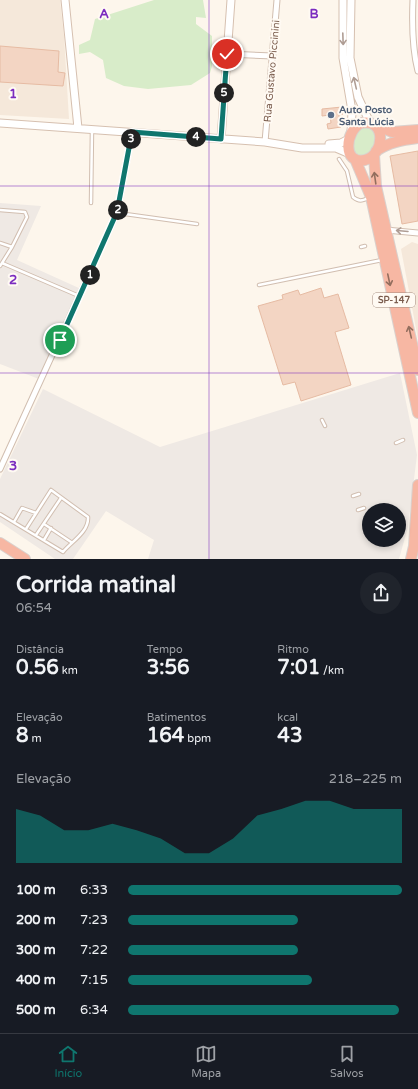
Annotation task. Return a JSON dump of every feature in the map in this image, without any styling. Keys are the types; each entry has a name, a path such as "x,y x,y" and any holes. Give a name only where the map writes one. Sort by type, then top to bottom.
{"highway":[{"path":"418,130 392,132 366,123 358,125 350,137 348,144 352,156 364,160 392,142 418,138"},
{"path":"372,124 380,134 381,138 375,153"},
{"name":"SP-147","path":"375,153 374,175 418,370"},
{"name":"SP-147","path":"352,156 371,197 418,412"},
{"path":"411,559 414,546 418,485"},
{"path":"0,543 25,559"}],"main road":[{"path":"65,0 78,128"},
{"path":"221,139 231,0"},
{"path":"287,145 336,144 350,137 352,111 343,58 343,0"},
{"path":"352,2 350,58 358,97 372,124"},
{"path":"0,123 265,142 302,148 336,148 352,156"}],"street":[{"name":"Rua Gustavo Piccinini","path":"265,142 277,0"},
{"path":"413,0 415,38 414,57 418,71"},
{"path":"227,54 272,56"},
{"path":"0,469 117,212 132,132"},
{"path":"386,230 418,233"}],"lane":[{"path":"91,203 92,129"},
{"path":"339,159 347,170 353,197 361,201 371,197"},
{"path":"0,210 25,212 26,214 12,247 0,266"},
{"path":"117,212 197,224"},
{"path":"0,242 12,247"},
{"path":"259,285 385,259"},
{"path":"2,263 80,296"},
{"path":"322,420 325,426"},
{"path":"396,443 403,440"},
{"path":"0,514 63,552 71,542 77,539 85,528 88,517 51,490 26,529"},
{"path":"353,496 359,494"},
{"path":"36,535 61,498"},
{"path":"14,522 22,508 36,513"},
{"path":"358,510 362,509"},
{"path":"44,524 71,542"},
{"path":"44,540 51,528"}],"shaded area":[{"path":"0,0 60,0 64,36 69,119 0,115"},
{"path":"0,203 41,206 17,260 81,289 39,379 0,364"},
{"path":"412,242 418,244 418,339 401,249"},
{"path":"400,373 417,455 406,534 406,503 362,503 362,547 402,547 399,559 148,559 154,540 106,511 73,559 55,559 0,522 0,479 43,389 160,447"}],"green space":[{"path":"154,0 203,0 206,18 196,17 196,24 212,36 212,66 210,73 191,85 148,89 124,86 106,78 103,60 90,52 79,54 79,45 90,40 95,19"},
{"path":"360,128 373,128 377,140 368,156 358,156 351,149 356,131"}],"building":[{"path":"0,46 59,51 58,72 65,73 63,86 0,82"},
{"name":"Auto Posto Santa Lúcia","path":"342,107 343,114 339,115 341,127 328,129 327,124 331,123 330,115 322,116 322,109"},
{"path":"418,151 418,221 402,224 390,156"},
{"path":"321,288 324,298 338,294 349,328 335,332 351,385 301,401 295,382 283,385 258,306 283,299 282,295 298,290 300,295"}],"place":[{"name":"Auto Posto Santa Lúcia","path":"331,115"}],"route":[{"path":"60,340 117,212 132,132 221,139 227,54"}]}
